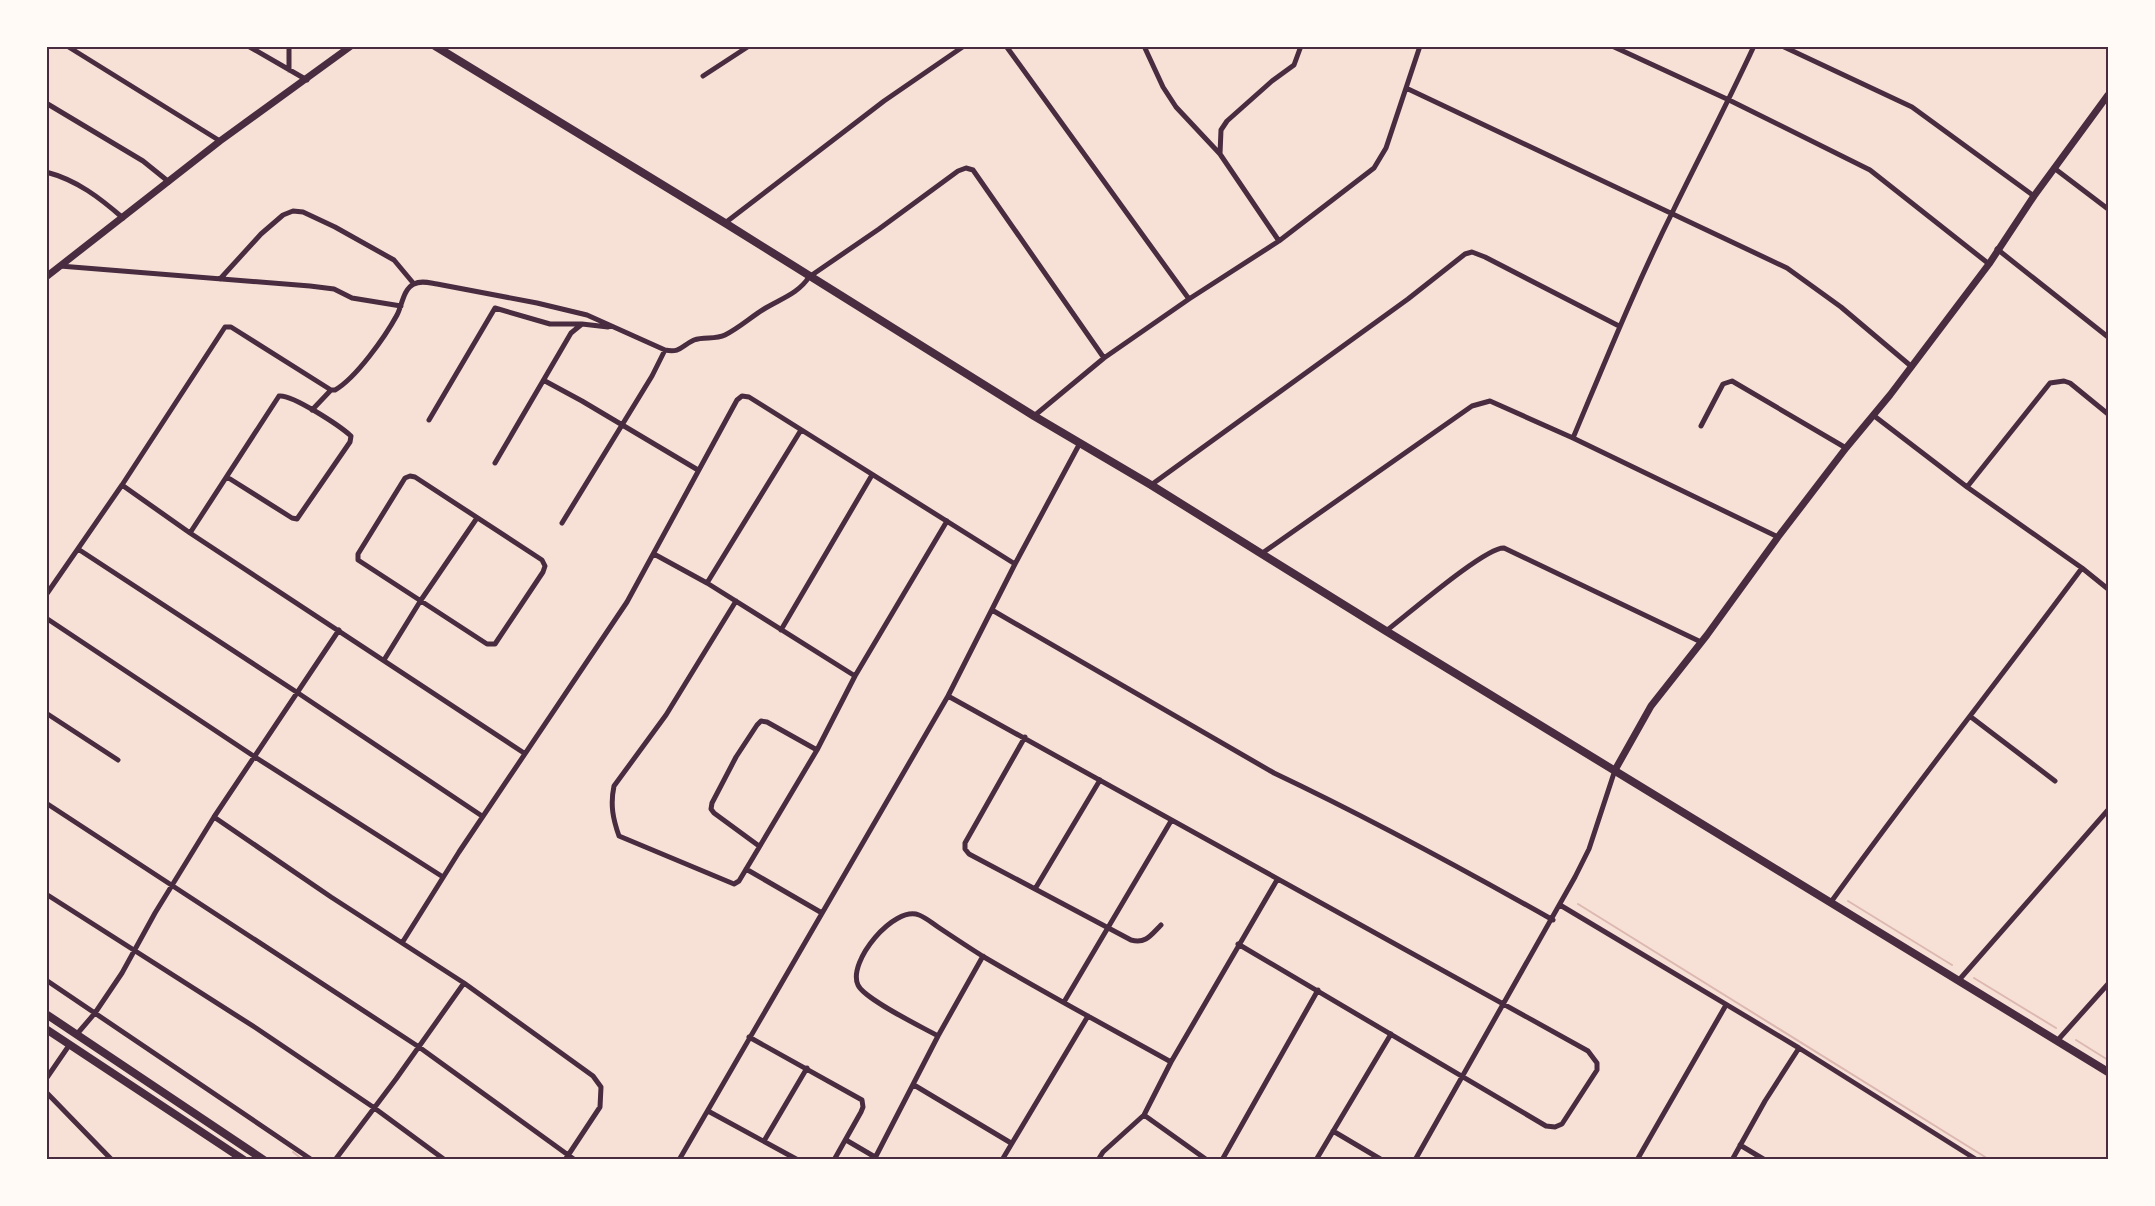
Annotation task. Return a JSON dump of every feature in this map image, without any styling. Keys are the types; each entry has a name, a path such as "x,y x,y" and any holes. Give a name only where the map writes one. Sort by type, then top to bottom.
{"main road":[{"path":"435,46 1034,416 1151,485 1386,632 2109,1072"},
{"path":"46,1014 264,1160"},
{"path":"46,1029 244,1160"}],"street":[{"path":"67,46 220,141"},
{"path":"249,46 307,80"},
{"path":"289,46 289,70"},
{"path":"46,277 53,269 123,218 220,141 351,46"},
{"path":"703,76 749,46"},
{"path":"724,223 884,100 964,46"},
{"path":"1006,46 1189,299"},
{"path":"1144,46 1163,87 1176,107 1220,154 1279,241"},
{"path":"1220,154 1220,133 1223,126 1272,81 1294,65 1300,46"},
{"path":"1034,416 1104,358 1189,299 1279,241 1374,168 1386,148 1420,46"},
{"path":"1612,46 1729,100 1870,170 1989,264"},
{"path":"1573,438 1619,326 1754,46"},
{"path":"1782,46 1911,107 2034,196"},
{"path":"1406,88 1787,268 1841,307 1912,366"},
{"path":"1425,1160 1417,1157 1553,920 1589,849 1615,770 1651,706 1846,448 1989,264 2034,196 2109,95"},
{"path":"46,103 143,161 169,182"},
{"path":"312,410 331,390 335,390 354,376 396,316 406,291 414,284 422,282 537,303 586,315 665,350 674,351 697,339 710,339 724,335 792,294 803,286 809,277 958,171 966,168 973,170 1104,358"},
{"path":"2054,168 2109,209"},
{"path":"46,172 69,180 93,193 123,218"},
{"path":"220,279 261,234 283,215 293,211 303,212 335,227 394,260 414,284"},
{"path":"1997,249 2109,337"},
{"path":"1151,485 1408,299 1465,254 1472,252 1485,256 1546,290 1619,326"},
{"path":"53,269 220,279 334,289 352,298 401,306"},
{"path":"429,420 495,308 550,324 592,324 620,330"},
{"path":"495,463 571,333 582,324"},
{"path":"46,595 122,485 225,327 231,327 331,390"},
{"path":"562,523 665,350"},
{"path":"545,381 698,470"},
{"path":"1701,426 1723,384 1732,381 1846,448"},
{"path":"1967,487 2050,383 2064,381 2070,383 2109,414"},
{"path":"190,533 279,396 285,395 312,410 351,436 350,442 297,519 227,477"},
{"path":"402,943 482,816 627,602 737,400 742,396 801,430 1015,564"},
{"path":"1261,554 1478,403 1490,401 1497,402 1778,537"},
{"path":"1873,415 1967,487 2082,568 2109,590"},
{"path":"706,583 801,430"},
{"path":"679,1160 948,696 1080,443"},
{"path":"781,630 872,475"},
{"path":"410,476 416,477 477,518 542,560 545,566 495,644 487,644 358,560 358,554 405,478 410,476"},
{"path":"122,485 190,533 524,753"},
{"path":"384,660 421,600 477,518"},
{"path":"736,601 666,715 614,786 611,798 612,816 619,836 734,884 739,881 818,750 855,676 947,521"},
{"path":"1386,632 1468,567 1497,548 1504,548 1701,642"},
{"path":"78,549 482,816"},
{"path":"654,554 736,601 855,676"},
{"path":"1832,903 1910,793 1971,717 2082,568"},
{"path":"992,610 1274,774 1391,833 1553,920"},
{"path":"46,618 255,757 443,877"},
{"path":"77,1034 94,1013 134,951 214,817 339,630"},
{"path":"948,696 1588,1052 1598,1063 1597,1070 1562,1124 1555,1127 1546,1126 1238,944"},
{"path":"46,713 118,760"},
{"path":"1971,717 2055,781"},
{"path":"759,846 711,809 736,758 761,721 767,722 818,750"},
{"path":"1025,737 965,843 965,849 969,854 1131,940 1139,942 1146,940 1161,925"},
{"path":"1035,889 1100,780"},
{"path":"46,803 419,1047 567,1157 575,1160"},
{"path":"1959,980 2109,810"},
{"path":"214,817 464,983 593,1076 601,1088 600,1107 567,1157"},
{"path":"1064,1002 1171,820"},
{"path":"746,869 822,913"},
{"path":"1098,1160 1103,1152 1144,1116 1171,1062 1276,880"},
{"path":"46,894 256,1028 373,1107 445,1160"},
{"path":"1560,905 1799,1048 1977,1160"},
{"path":"938,1036 878,1002 857,985 856,976 861,961 872,941 886,926 904,914 918,914 983,956 1171,1062"},
{"path":"846,1140 874,1158 983,956"},
{"path":"46,980 312,1160"},
{"path":"335,1160 464,983"},
{"path":"2057,1041 2109,984"},
{"path":"1222,1160 1318,990"},
{"path":"1637,1160 1726,1005"},
{"path":"1002,1160 1088,1016"},
{"path":"1316,1160 1391,1034"},
{"path":"749,1037 862,1100 861,1112 834,1160"},
{"path":"46,1078 70,1044"},
{"path":"1732,1160 1765,1101 1799,1048"},
{"path":"764,1141 807,1068"},
{"path":"914,1085 1011,1143"},
{"path":"46,1092 112,1160"},
{"path":"708,1112 798,1160"},
{"path":"1144,1116 1208,1160"},
{"path":"1333,1131 1382,1160"},
{"path":"1740,1145 1765,1160"}],"waterway":[{"path":"1848,901 1952,965"},
{"path":"1578,904 1990,1160"},
{"path":"1974,978 2056,1028"},
{"path":"2076,1040 2108,1060"},
{"path":"293,1152 303,1160"}]}
